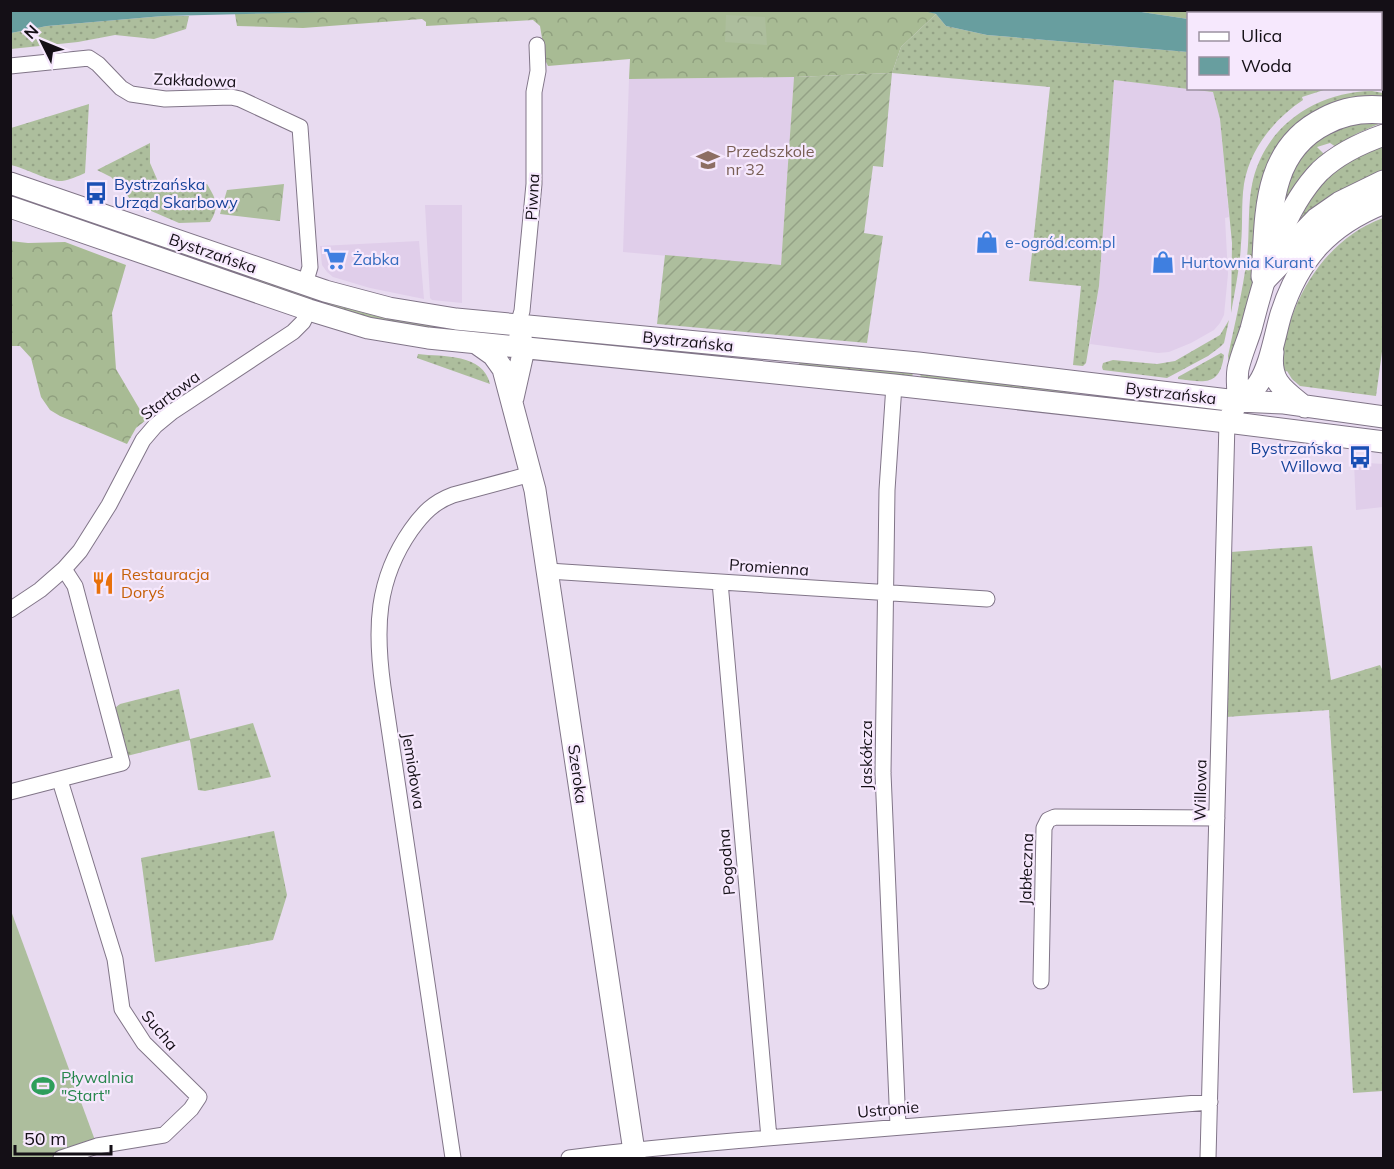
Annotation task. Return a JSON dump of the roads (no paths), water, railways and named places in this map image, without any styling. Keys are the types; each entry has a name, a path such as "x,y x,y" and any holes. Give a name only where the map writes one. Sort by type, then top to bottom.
{"highway":[{"path":"1265,276 1274,186 1280,167 1290,149 1302,136 1329,118 1362,109 1383,110"},
{"path":"1265,276 1318,221 1341,205 1383,184"}],"main road":[{"path":"1227,422 1237,401 1238,367 1265,276 1291,216 1315,177 1330,163 1347,151 1383,135"},
{"name":"Bystrzańska","path":"10,183 305,284 389,308 456,319 918,363 1237,401 1284,403 1383,417"},
{"path":"1237,401 1248,395 1260,382 1289,292 1306,260 1318,244 1344,223 1383,203"},
{"name":"Bystrzańska","path":"10,207 309,310 386,331 428,338 790,374 1227,422 1383,442"},
{"name":"Piwna","path":"515,347 518,324"},
{"path":"1275,337 1271,364 1273,373 1278,383 1305,407"},
{"name":"Szeroka","path":"477,343 493,355 503,369 531,474 548,571 634,1154"},
{"name":"Szeroka","path":"503,369 515,347"},
{"name":"Szeroka","path":"513,401 515,347"},
{"path":"790,374 797,351"}],"street":[{"name":"Piwna","path":"518,324 522,312 534,184 534,93 538,70 537,45"},
{"name":"Zakładowa","path":"10,66 89,58 98,63 131,94 165,99 231,97 300,127 310,267 305,284"},
{"name":"Startowa","path":"10,609 40,590 64,568 92,533 143,440 155,426 172,412 293,332 303,322 309,310"},
{"name":"Jaskółcza","path":"894,385 887,490 883,774 898,1126"},
{"name":"Willowa","path":"1208,1158 1227,422"},
{"name":"Jemiołowa","path":"453,1158 382,687 377,647 379,621 385,582 391,563 426,511 441,499 531,474"},
{"path":"10,792 122,763 75,586 64,568"},
{"name":"Promienna","path":"548,571 987,599"},
{"name":"Pogodna","path":"720,582 769,1138"},
{"name":"Sucha","path":"61,1158 97,1146 164,1135 191,1109 199,1097 144,1043 122,1009 115,959 62,787"},
{"name":"Jabłeczna","path":"1041,981 1044,828 1048,820 1055,817 1217,818"},
{"name":"Ustronie","path":"569,1158 634,1154 898,1126 1000,1120 1210,1102"}],"water":[{"path":"11,10 367,11 163,16 47,26 11,33"},
{"path":"924,11 1135,11 1187,19 1187,52 987,35 946,26 936,14"},
{"path":"1211,11 1348,11 1348,12"}],"place":[{"name":"Przedszkole nr 32","path":"708,160"},
{"name":"Bystrzańska Urząd Skarbowy","path":"96,193"},
{"name":"e-ogród.com.pl","path":"987,242"},
{"name":"Żabka","path":"335,259"},
{"name":"Hurtownia Kurant","path":"1163,262"},
{"name":"Bystrzańska Willowa","path":"1360,457"},
{"name":"Restauracja Doryś","path":"103,583"},
{"name":"Pływalnia \"Start\"","path":"43,1086"}]}
